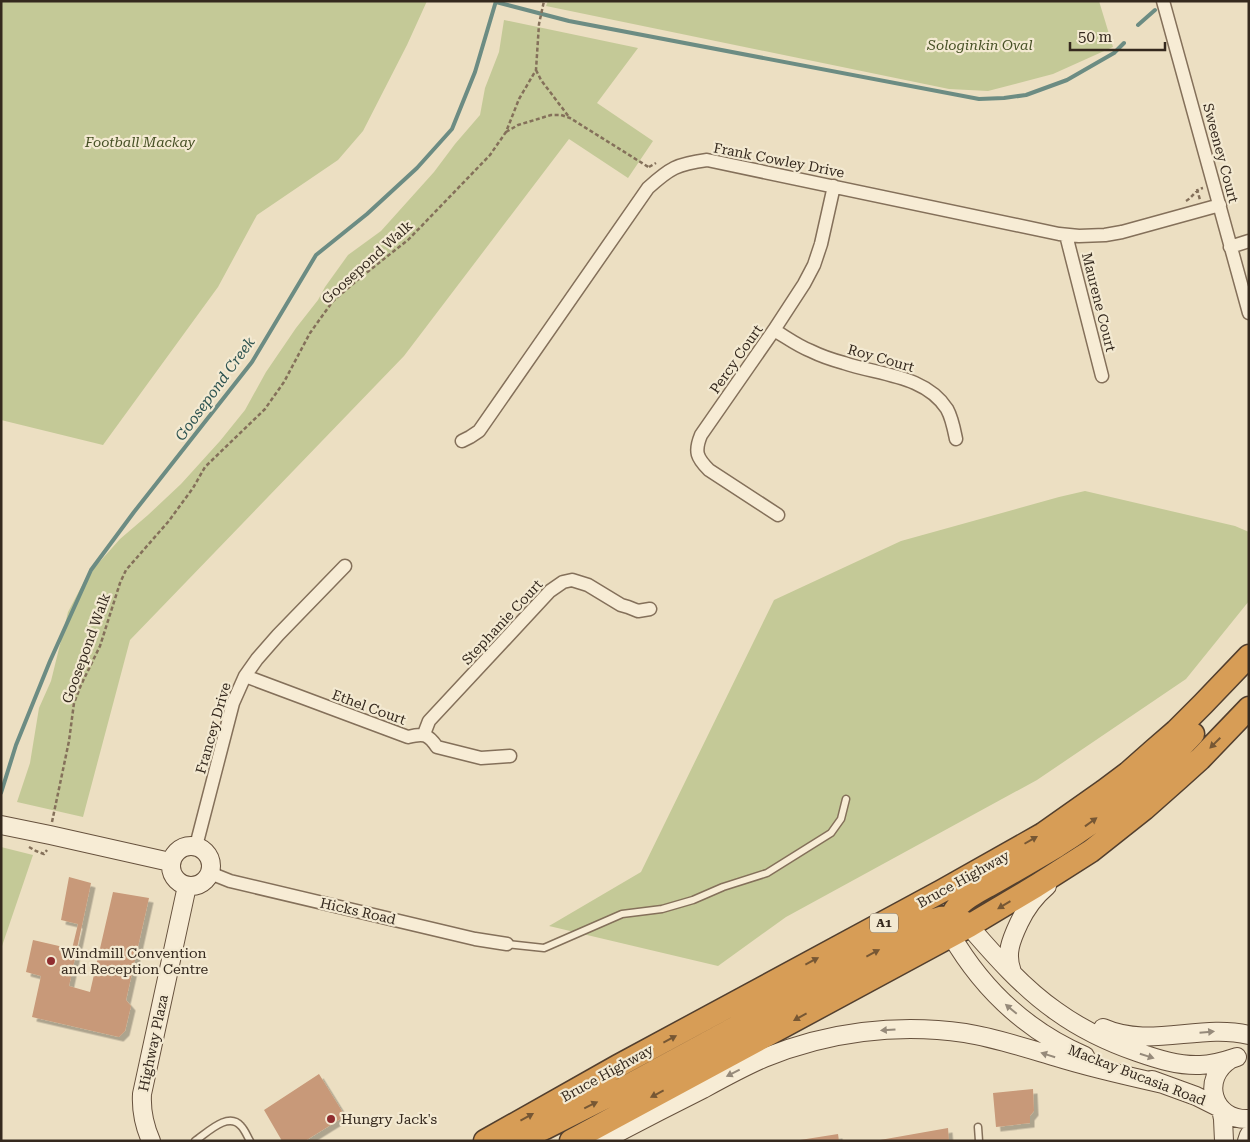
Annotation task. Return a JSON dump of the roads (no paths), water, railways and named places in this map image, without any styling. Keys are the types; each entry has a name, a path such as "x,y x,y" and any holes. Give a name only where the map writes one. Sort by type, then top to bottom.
{"highway":[{"name":"Bruce Highway","path":"485,1141 1043,834 1128,773 1190,718 1249,656"},
{"path":"957,926 956,909 966,899 1059,845 1094,821 1141,784 1189,738 1249,670"},
{"path":"571,1141 957,926 1036,886 1091,851 1144,809 1200,759 1249,708"},
{"path":"515,1141 624,1088 929,923 943,917 957,926"}],"main road":[{"path":"1,826 170,862"},
{"path":"186,846 196,846 201,848 210,859 210,873 203,883 194,886 182,885 176,880 171,871 170,862 173,855 179,849 186,846"},
{"path":"1091,851 1038,894 1026,909 1010,946 1009,961 1014,975 1085,1019 1116,1033 1148,1037 1218,1031 1249,1035"},
{"name":"Highway Plaza","path":"151,1141 145,1127 141,1107 142,1094 187,886"},
{"name":"Mackay Bucasia Road","path":"957,926 996,957 1040,999 1078,1026 1095,1035 1131,1050 1186,1065 1210,1064 1243,1057"},
{"name":"Mackay Bucasia Road","path":"957,926 968,964 988,988 1029,1024 1056,1043 1098,1062 1196,1096 1232,1117 1249,1120"},
{"path":"602,1141 765,1058 811,1042 870,1031 924,1029 963,1033 1003,1041 1081,1064 1163,1084"},
{"path":"1224,1141 1223,1119 1213,1091 1214,1080 1222,1066 1231,1059 1243,1057"},
{"path":"1246,1141 1249,1135"}],"street":[{"name":"Sweeney Court","path":"1163,1 1249,313"},
{"name":"Frank Cowley Drive","path":"462,440 479,431 648,188 659,169 673,168 687,162 707,160 1066,235 1079,236 1122,232 1220,205"},
{"name":"Percy Court","path":"778,514 709,470 692,455 701,435 774,330 814,266 834,186"},
{"name":"Maurene Court","path":"1066,235 1102,376"},
{"path":"1230,247 1249,241"},
{"name":"Roy Court","path":"774,330 811,352 917,384 935,395 947,410 952,420 956,439"},
{"name":"Francey Drive","path":"196,846 233,703 244,676 278,635 345,566"},
{"name":"Stephanie Court","path":"424,734 429,721 550,591 563,582 572,580 588,586 621,605 638,611 650,608"},
{"name":"Ethel Court","path":"244,676 408,737 424,734"},
{"path":"424,734 437,747 481,758 510,756"},
{"name":"Hicks Road","path":"210,873 230,881 259,888 475,939 507,944"}],"lane":[{"path":"507,944 544,948 622,914 662,909 694,900 723,887 767,873 831,833 841,819 846,799"},
{"path":"195,1141 223,1121 231,1121 241,1125 250,1141"},
{"path":"978,1128 979,1141"}],"waterway":[{"name":"Goosepond Creek","path":"1,793 16,745 50,661 91,570 252,362 316,255 367,214 417,168 452,129 475,72 496,1"},
{"path":"496,2 569,21 979,99 1026,95 1067,80 1114,53 1124,43"},
{"path":"1138,25 1155,10"}],"place":[{"name":"Windmill Convention and Reception Centre","path":"51,961"},
{"name":"Hungry Jack's","path":"331,1119"}],"park label":[{"name":"Sologinkin Oval","path":"980,45"},
{"name":"Football Mackay","path":"140,142"}]}
